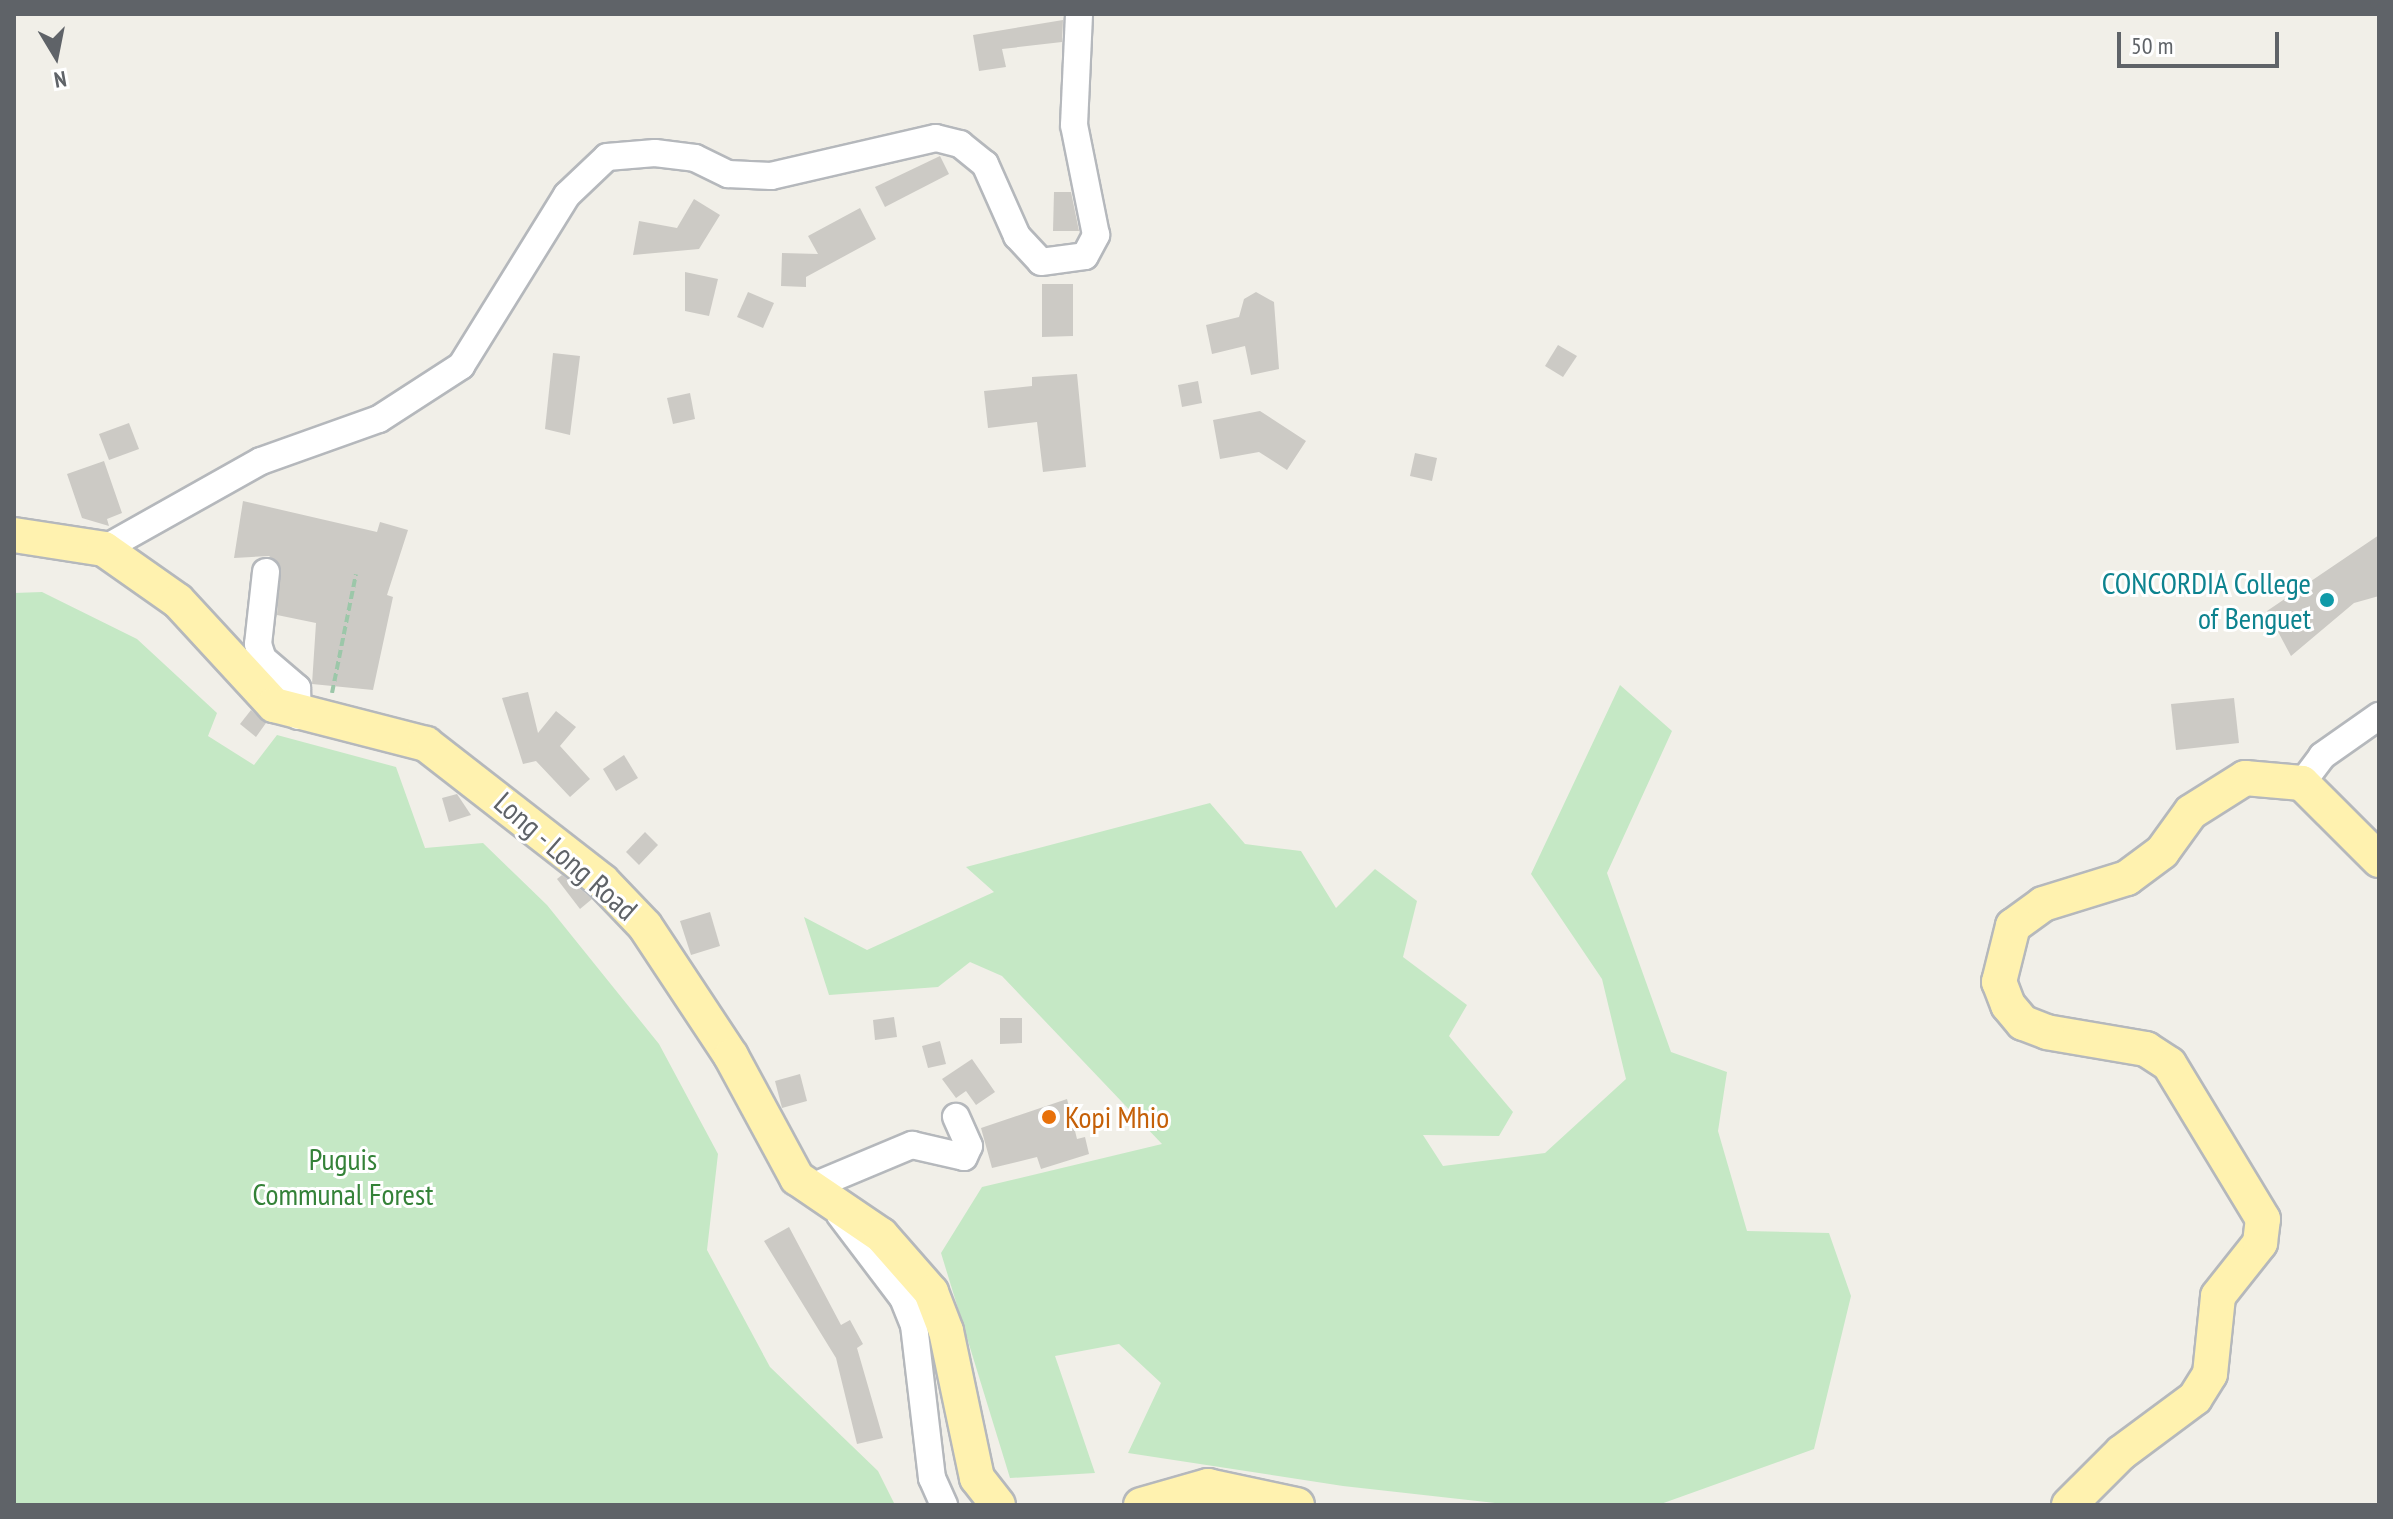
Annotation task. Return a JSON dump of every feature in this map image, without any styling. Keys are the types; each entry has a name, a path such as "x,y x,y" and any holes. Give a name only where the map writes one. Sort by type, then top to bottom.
{"main road":[{"name":"Long - Long Road","path":"14,535 104,549 178,601 253,687 312,719 426,744 602,881 645,926 731,1056 776,1146 809,1188 909,1260 931,1292 946,1331 977,1478 998,1505"},
{"path":"2069,1505 2121,1453 2195,1398 2210,1374 2218,1296 2260,1243 2263,1219 2169,1064 2146,1049 2023,1023 1999,982 2001,958 2013,926 2033,911 2127,878 2217,792 2245,778 2302,783 2379,860"},
{"path":"1141,1505 1208,1486 1297,1505"}],"street":[{"path":"104,549 261,461 379,419 461,366 567,195 607,157 655,153 695,158 728,174 771,176 936,138 960,144 985,164 1017,236 1041,262 1085,256 1096,235 1074,125 1079,14"},
{"path":"266,572 258,644 263,659 297,688 312,719"},
{"path":"2302,783 2322,756 2379,716"},
{"path":"809,1188 912,1145 964,1157 969,1146 956,1117"},
{"path":"835,1209 903,1298 914,1325 932,1478 944,1505"}],"path":[{"path":"312,719 356,574"}],"green space":[{"name":"Puguis Communal Forest","path":"42,592 137,639 217,713 208,736 254,765 277,735 396,767 425,848 483,843 547,905 659,1044 718,1154 707,1250 770,1367 878,1471 895,1505 14,1505 14,593"},
{"path":"1620,685 1672,731 1607,873 1671,1052 1727,1072 1718,1131 1747,1231 1829,1233 1851,1296 1814,1449 1658,1505 1513,1505 1343,1486 1128,1453 1161,1383 1119,1344 1055,1356 1095,1473 1010,1478 941,1253 982,1187 1162,1144 1002,976 970,962 938,987 829,995 804,917 867,950 994,892 966,867 1210,803 1245,844 1301,851 1336,908 1375,869 1417,901 1403,957 1467,1005 1449,1036 1513,1112 1499,1136 1423,1135 1443,1166 1545,1153 1626,1079 1602,979 1531,874"}],"building":[{"path":"1063,20 1062,42 1002,49 1006,67 979,71 973,35"},
{"path":"940,156 949,174 885,207 875,187"},
{"path":"1054,192 1071,192 1079,231 1053,231"},
{"path":"694,199 720,215 699,249 633,255 639,221 677,228"},
{"path":"860,208 876,239 806,277 806,287 781,286 782,253 818,254 808,236"},
{"path":"685,272 718,279 709,316 685,311"},
{"path":"1042,284 1073,284 1073,336 1042,337"},
{"path":"748,292 774,303 763,328 737,317"},
{"path":"1256,292 1274,302 1279,369 1251,375 1245,346 1212,354 1206,325 1239,317 1244,299"},
{"path":"1558,345 1577,356 1563,377 1545,366"},
{"path":"553,353 580,356 570,435 545,429"},
{"path":"1077,374 1086,467 1043,472 1037,422 988,428 984,391 1032,386 1032,377"},
{"path":"1198,381 1202,403 1182,407 1178,385"},
{"path":"690,393 695,419 673,424 667,398"},
{"path":"1260,411 1306,441 1287,470 1259,452 1220,459 1213,420"},
{"path":"129,423 139,449 109,460 99,434"},
{"path":"1415,453 1437,458 1432,481 1410,476"},
{"path":"104,461 122,513 107,519 109,526 82,518 67,474"},
{"path":"243,501 377,532 380,522 408,530 387,595 393,597 373,690 312,684 316,623 277,615 280,565 269,556 234,558"},
{"name":"CONCORDIA College of Benguet","path":"2379,535 2379,596 2354,603 2291,656 2267,611"},
{"path":"528,692 538,733 556,711 576,727 560,746 590,779 570,797 536,761 523,764 502,698"},
{"path":"2234,698 2239,743 2176,750 2171,704"},
{"path":"251,710 266,723 256,737 240,724"},
{"path":"624,755 638,778 616,791 603,769"},
{"path":"457,794 471,815 449,822 442,798"},
{"path":"645,832 658,845 639,865 626,852"},
{"path":"562,875 592,899 580,909 557,879"},
{"path":"710,912 720,946 691,955 680,921"},
{"path":"894,1017 897,1037 875,1040 873,1020"},
{"path":"1000,1018 1022,1018 1022,1043 1000,1044"},
{"path":"940,1041 946,1064 928,1068 922,1046"},
{"path":"972,1059 995,1092 976,1105 966,1091 956,1098 942,1079"},
{"path":"800,1074 807,1101 782,1108 775,1081"},
{"path":"1067,1099 1077,1139 1085,1137 1089,1154 1041,1169 1037,1157 992,1168 981,1128"},
{"path":"789,1227 841,1325 850,1320 863,1344 857,1348 883,1438 857,1444 836,1358 764,1241"}],"place":[{"name":"CONCORDIA College of Benguet","path":"2327,600"},
{"name":"Kopi Mhio","path":"1049,1117"}]}
